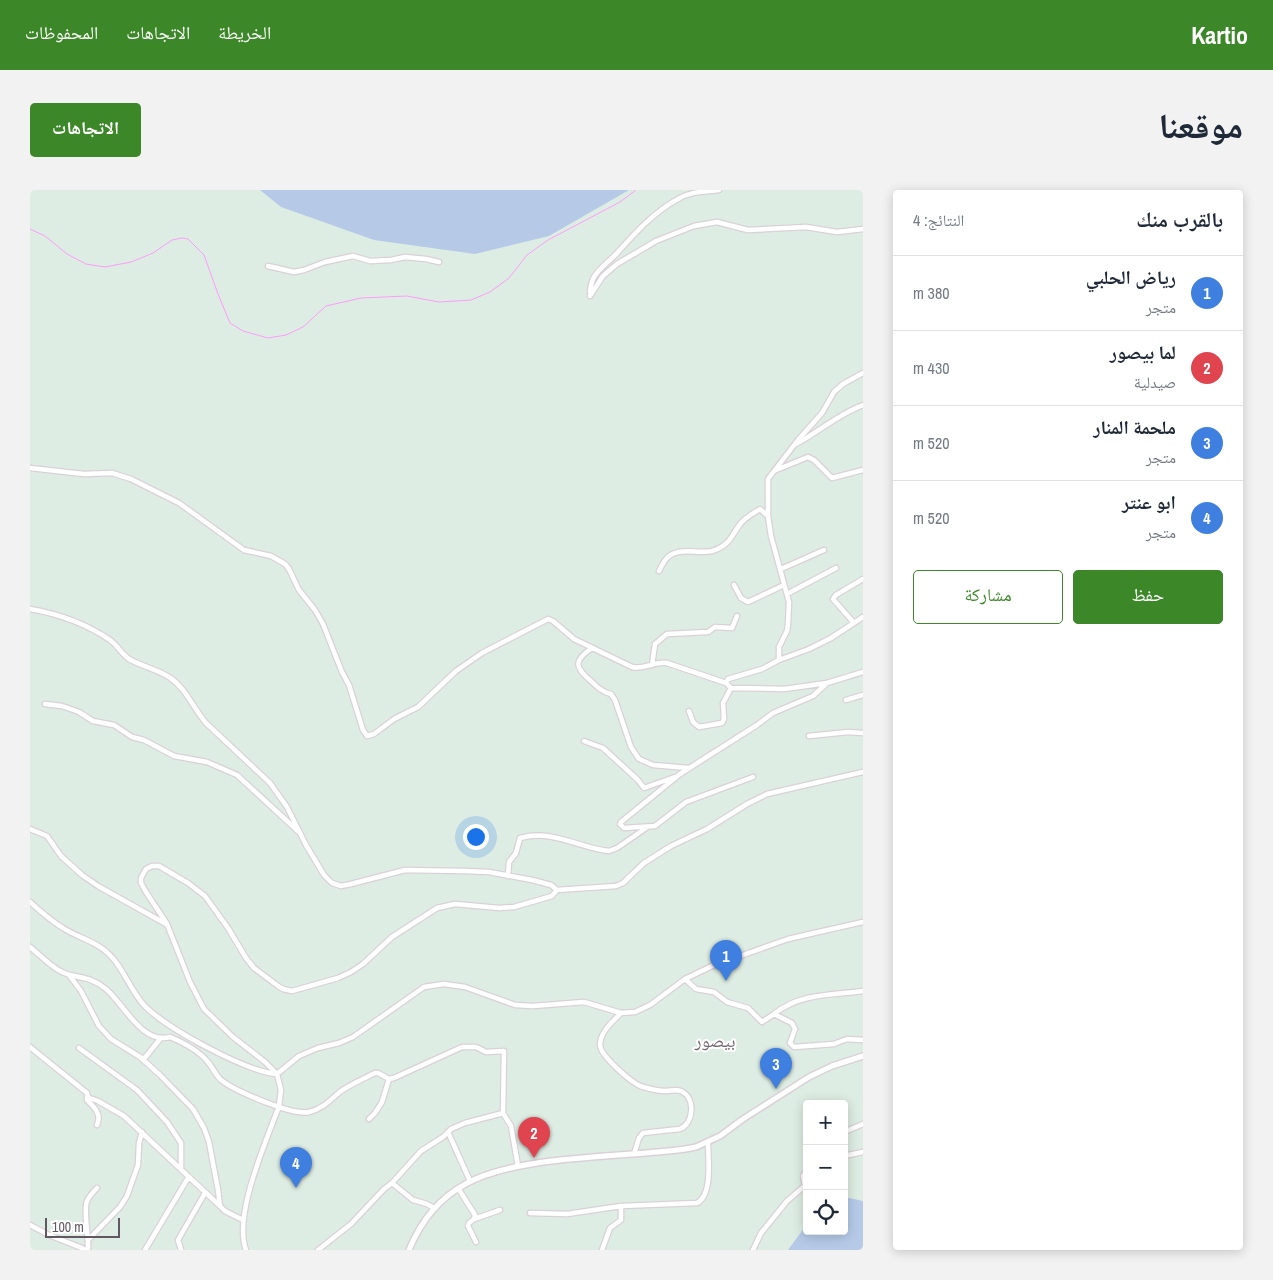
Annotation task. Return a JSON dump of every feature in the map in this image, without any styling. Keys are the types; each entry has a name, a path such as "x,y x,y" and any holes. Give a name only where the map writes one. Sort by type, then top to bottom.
{"street":[{"path":"719,190 697,192 679,198 639,228 596,273 591,282 590,296 603,276 617,264 656,241 694,226 717,222 748,230 806,227 837,232 863,229"},
{"path":"268,266 294,272 325,262 353,256 370,261 405,257 439,262"},
{"path":"779,660 780,647 788,624 789,602 771,536 768,516 768,479 794,444 822,413 834,392 843,384 863,373"},
{"path":"794,444 811,436 848,410 863,405"},
{"path":"772,472 808,457 814,460 832,478 863,470"},
{"path":"30,468 84,474 112,473 132,479 179,503 244,550 271,556 285,564 299,590 315,610 323,624 349,685 363,730 367,736 374,734 394,719 418,707 456,671 482,653 548,619 574,639 632,668 641,669 659,662 667,663 726,683 730,688"},
{"path":"659,571 668,557 682,551 713,551 726,545 742,523 760,509 768,516"},
{"path":"780,568 824,550"},
{"path":"787,594 836,568"},
{"path":"854,623 835,602 834,597 863,579"},
{"path":"734,585 741,598 748,602 784,585"},
{"path":"30,609 66,617 83,624 112,641 123,654 135,663 171,678 184,690 196,712 210,727 270,783 287,807 324,875 332,883 341,886 405,870 481,872 540,882 551,885 557,890 616,886 623,883 644,863 671,846 707,829 766,794 863,772"},
{"path":"652,665 655,644 667,634 708,632 715,626 732,628 737,616"},
{"path":"726,683 728,679 762,669 779,660 823,643 863,617"},
{"path":"592,648 580,657 579,671 604,692 611,694 615,700 634,754 646,763 690,768"},
{"path":"730,688 784,689 827,683 863,672"},
{"path":"647,828 624,828 620,824 680,774 773,713 813,696 827,683"},
{"path":"690,711 693,722 699,727 722,722 724,719 723,703 730,688"},
{"path":"846,700 863,695"},
{"path":"45,704 62,706 79,712 93,721 114,725 132,736 144,740 174,756 207,762 237,775 300,833"},
{"path":"809,736 848,732 863,733"},
{"path":"584,741 603,748 638,780 644,788 680,774"},
{"path":"508,876 509,862 516,853 520,838 550,836 609,851 617,848 647,828 659,824 686,802 753,777"},
{"path":"30,829 47,836 61,856 82,875 106,891 167,924"},
{"path":"246,1250 242,1239 243,1220 251,1185 279,1106 281,1090 277,1074 266,1062 233,1037 204,1008 190,982 167,924 141,883 146,869 152,866 159,866 182,879 205,896 254,968 278,986 292,991 338,978 351,972 363,964 392,937 437,908 455,904 499,908 514,907 552,896 557,890"},
{"path":"30,902 62,928 103,949 116,962 144,1006 163,1020 189,1037 247,1066 266,1073 277,1074 299,1056 318,1048 339,1043 353,1036 424,987 444,984 465,986 515,1005 533,1006 584,1002 621,1013 635,1012 645,1008 685,979 712,966 766,946 811,933 863,922"},
{"path":"30,947 59,971 91,979 98,983 107,990 151,1037 160,1039 170,1037 200,1054 219,1078 225,1082 263,1102 301,1112 310,1112 325,1104 342,1090 376,1073 380,1073 389,1079 394,1078 462,1048 476,1047 486,1052 504,1051 503,1113 511,1126 518,1166"},
{"path":"69,975 81,992 99,1026 111,1039 143,1060 193,1109 204,1128 209,1142 220,1206"},
{"path":"685,979 698,990 716,993 727,1002 748,1008 762,1022 791,1004 816,996 863,991"},
{"path":"621,1013 604,1031 600,1044 602,1051 619,1070 636,1084 662,1090 679,1090 688,1097 691,1105 690,1117 685,1126 680,1129 643,1133 639,1138 634,1154"},
{"path":"774,1014 794,1025 795,1029 790,1041 794,1047 834,1044 847,1039 863,1040"},
{"path":"143,1060 160,1039"},
{"path":"30,1047 87,1093 88,1097 86,1099 100,1119 97,1125"},
{"path":"79,1048 137,1090 167,1122 181,1143 181,1169"},
{"path":"409,1250 418,1229 434,1208 458,1188 470,1181 518,1166 582,1158 689,1149 708,1142 805,1080 832,1066 863,1056"},
{"path":"369,1119 382,1102 389,1079"},
{"path":"88,1097 98,1100 124,1116 205,1193 226,1211 243,1220"},
{"path":"318,1250 351,1224 421,1151 454,1128 465,1123 503,1113"},
{"path":"848,1130 863,1124"},
{"path":"89,1239 120,1207 127,1196 138,1166 139,1143 142,1132"},
{"path":"448,1132 470,1181"},
{"path":"530,1213 570,1214 621,1206 693,1205 701,1201 707,1188 708,1142"},
{"path":"848,1155 863,1152"},
{"path":"145,1250 188,1178"},
{"path":"392,1183 413,1200 434,1208"},
{"path":"30,1225 88,1250 86,1204 88,1198 97,1188"},
{"path":"458,1188 474,1214 474,1219"},
{"path":"753,1250 761,1233 788,1201 803,1188"},
{"path":"181,1250 178,1240 205,1193"},
{"path":"602,1250 610,1228 621,1220 621,1206"},
{"path":"476,1242 468,1226 470,1223 474,1219 500,1210"}],"shaded area":[{"path":"260,190 629,190 549,236 475,254 374,240 281,207"},
{"path":"848,1198 863,1201 863,1250 788,1250 803,1229 803,1235 848,1235"}],"waterway":[{"path":"30,229 45,236 67,254 86,264 105,267 131,262 153,253 172,240 188,239 204,255 230,323 243,331 268,338 286,335 303,327 326,306 361,298 407,296 439,302 471,300 490,292 509,278 527,255 548,240 620,202 636,190"}],"place":[{"name":"رياض الحلبي","path":"726,981"},
{"name":"ملحمة المنار","path":"776,1089"},
{"name":"لما بيصور","path":"534,1158"},
{"name":"ابو عنتر","path":"296,1188"}],"district":[{"name":"بيصور","path":"715,1040"}]}
